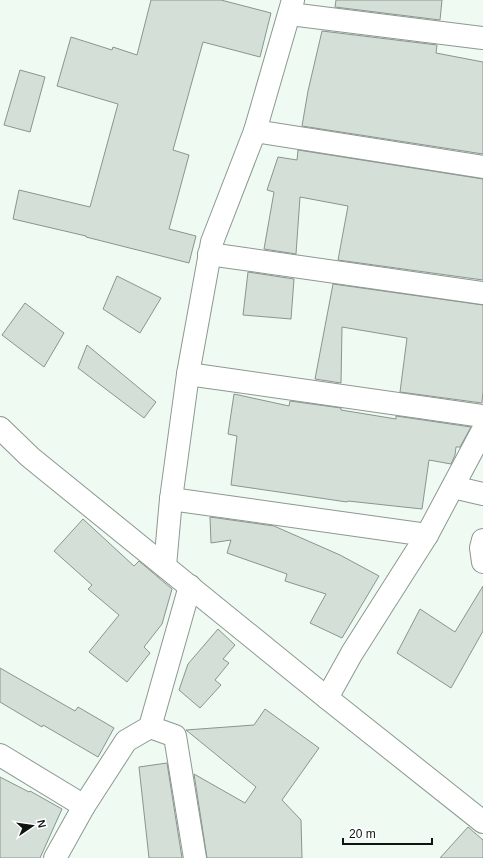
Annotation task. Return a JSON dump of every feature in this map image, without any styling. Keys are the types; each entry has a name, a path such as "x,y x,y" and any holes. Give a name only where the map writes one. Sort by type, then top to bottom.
{"street":[{"path":"165,566 171,499 188,374 209,254 212,242 256,131 291,7 483,38"},
{"path":"256,131 483,166"},
{"path":"209,254 483,293"},
{"path":"188,374 483,416"},
{"path":"0,428 30,457 483,822"},
{"path":"328,698 352,653 428,535 483,430"},
{"path":"453,487 483,494"},
{"path":"171,499 428,535"},
{"path":"483,540 481,548 483,562"},
{"path":"55,858 84,806 126,741 150,726 190,586"},
{"path":"150,726 175,736 195,858"},
{"path":"0,755 84,806"}],"building":[{"path":"151,0 221,0 271,13 260,57 203,42 173,150 189,155 169,229 196,236 189,263 86,236 13,219 19,190 90,207 118,104 57,86 71,37 112,50 113,47 137,55"},
{"path":"336,0 442,0 440,20 335,7"},
{"path":"322,31 437,45 436,53 483,62 483,154 302,126 308,91"},
{"path":"20,70 45,77 30,132 4,125"},
{"path":"298,150 483,179 483,280 338,260 348,206 300,197 296,254 264,249 274,192 267,190 278,157 297,160"},
{"path":"248,272 294,279 291,319 243,315"},
{"path":"117,276 161,298 140,333 103,309"},
{"path":"333,284 483,305 482,403 400,392 407,338 342,327 341,383 315,379"},
{"path":"25,303 64,333 44,367 2,335"},
{"path":"87,345 156,402 144,418 78,368"},
{"path":"234,394 289,406 290,401 341,408 341,410 396,419 396,416 471,427 460,447 456,447 455,455 451,464 429,460 422,509 347,502 231,485 237,436 228,434"},
{"path":"210,517 274,526 340,555 379,576 342,638 310,623 326,594 285,581 287,574 227,553 231,540 211,543"},
{"path":"83,519 134,566 139,561 172,589 162,624 144,647 150,653 127,682 89,652 119,615 88,589 92,585 54,551"},
{"path":"483,586 483,631 451,688 397,653 420,609 455,632"},
{"path":"218,629 235,645 223,659 229,663 215,680 221,685 200,708 179,690 188,664"},
{"path":"0,668 75,711 78,707 114,728 98,757 43,725 42,727 0,702"},
{"path":"265,709 319,748 282,800 301,820 302,858 207,858 194,774 245,803 256,787 186,730 254,725"},
{"path":"167,763 182,858 149,858 139,767"},
{"path":"0,777 29,792 30,791 62,809 40,858 0,858"},
{"path":"468,827 483,840 483,858 440,858"}]}
